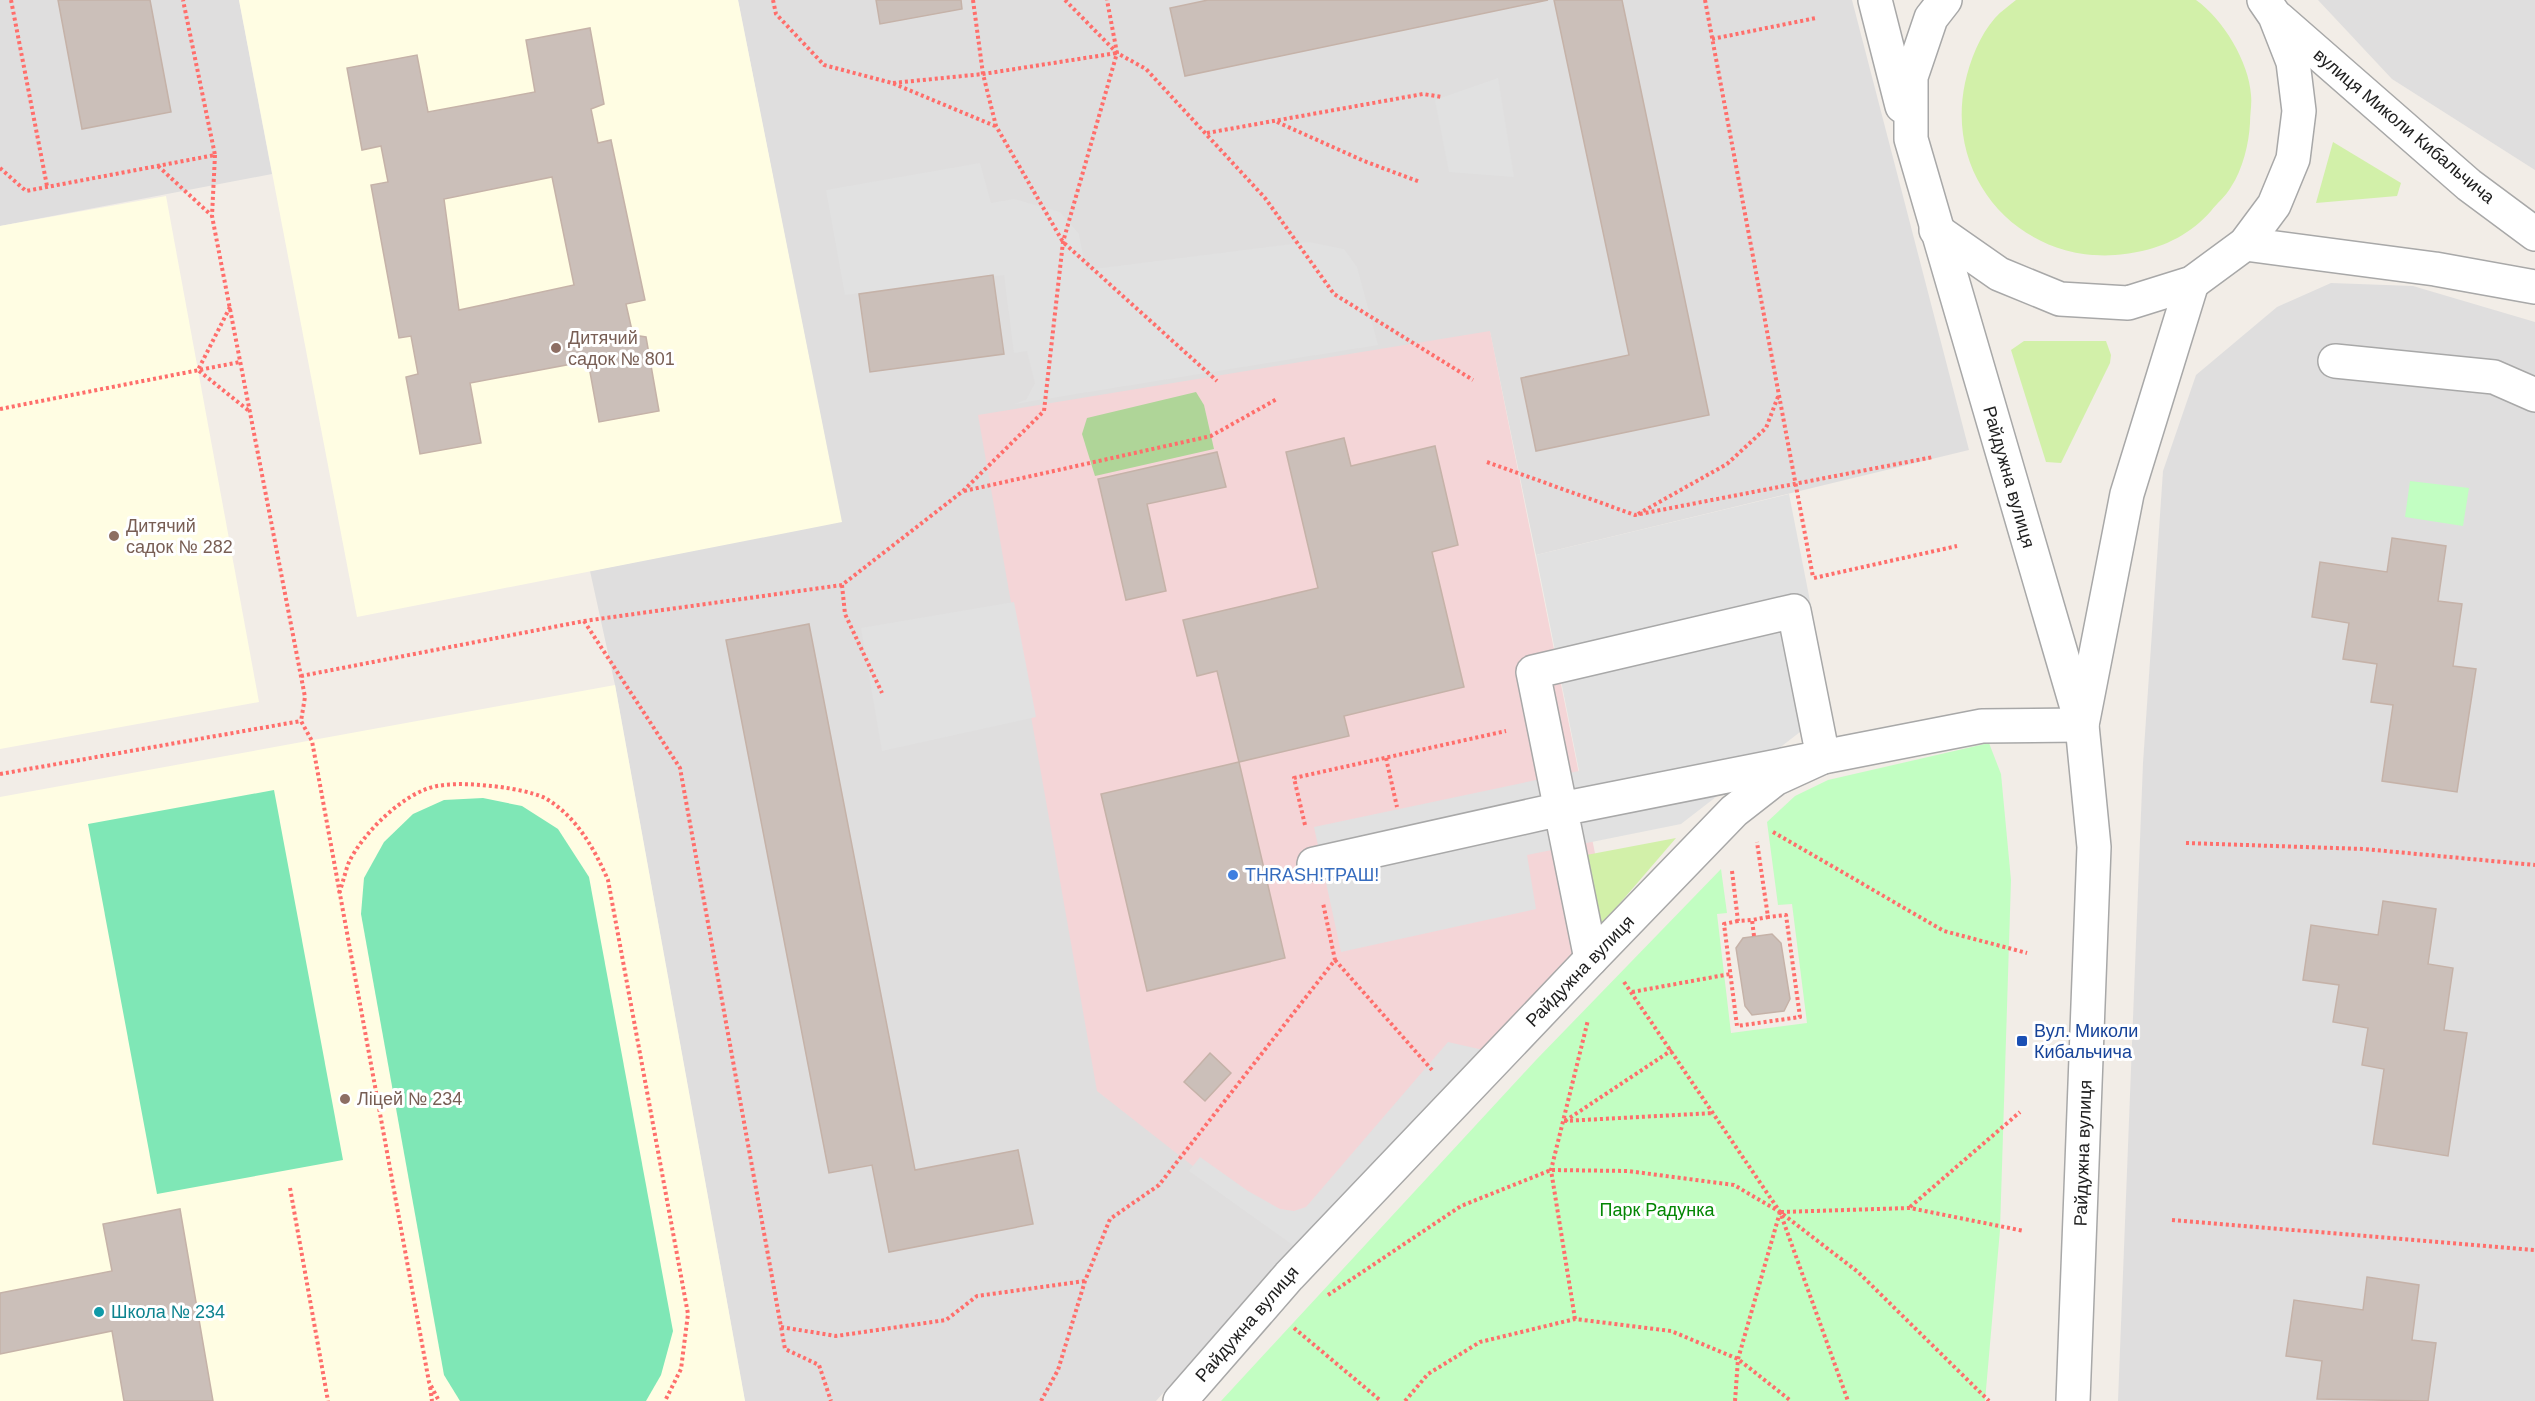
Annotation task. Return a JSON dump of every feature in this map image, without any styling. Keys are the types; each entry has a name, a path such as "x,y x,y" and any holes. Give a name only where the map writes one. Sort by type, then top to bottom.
{"street":[{"path":"1875,0 1911,139"},
{"path":"1911,139 1911,77 1931,18 1945,0"},
{"path":"1936,230 1999,274 2061,299 2128,303 2192,284 2245,244 2274,205 2293,159 2299,111 2293,62 2270,8"},
{"name":"вулиця Миколи Кибальчича","path":"2270,8 2469,185 2535,234"},
{"name":"Райдужна вулиця","path":"1911,139 2082,725 2094,847 2073,1401"},
{"path":"2245,244 2435,269 2535,287"},
{"name":"Райдужна вулиця","path":"2082,725 2127,494 2192,284"},
{"path":"2336,361 2493,376 2535,394"},
{"path":"1314,864 1561,809 1822,757 1794,611 1533,672 1561,809 1591,959"},
{"name":"Райдужна вулиця","path":"1180,1401 1289,1275 1591,959 1734,810 1775,779 1822,757 1982,726 2082,725"}],"path":[{"path":"11,0 47,186"},
{"path":"183,0 215,155 212,216 305,697 301,721 312,741 338,896 432,1401"},
{"path":"773,0 776,15 824,65 892,83 996,126"},
{"path":"973,0 983,74 996,126 1062,242 1217,381"},
{"path":"1065,0 1117,53 1146,69 1265,198 1334,294 1473,380"},
{"path":"301,676 584,621 842,585 963,491 1044,411 1062,242 1117,53 1107,0"},
{"path":"1705,0 1813,578 1794,611"},
{"path":"1712,39 1816,18"},
{"path":"892,83 983,74 1117,53"},
{"path":"1206,134 1423,94 1442,97"},
{"path":"1277,121 1364,161 1420,182"},
{"path":"0,168 26,191 215,155"},
{"path":"158,165 212,216"},
{"path":"198,370 230,307"},
{"path":"0,409 240,362"},
{"path":"198,370 250,411"},
{"path":"1635,515 1726,464 1766,428 1779,394"},
{"path":"963,491 1210,436 1278,399"},
{"path":"1487,462 1635,515 1933,457"},
{"path":"1813,578 1957,546"},
{"path":"842,585 845,614 882,693"},
{"path":"584,621 680,768 785,1349 819,1365 831,1401"},
{"path":"0,774 301,721"},
{"path":"1434,1073 1335,960 1294,778 1543,722"},
{"path":"1386,758 1405,844"},
{"path":"338,896 350,861 367,836 396,805 434,786 462,783 500,787 544,797 574,822 595,849 608,880 688,1314 681,1370 665,1401"},
{"path":"1764,827 1944,931 2027,953"},
{"path":"1756,831 1768,917"},
{"path":"2186,843 2364,849 2535,865"},
{"path":"1731,870 1738,921"},
{"path":"1786,915 1800,1017 1737,1026 1724,924 1768,917 1786,915"},
{"path":"1752,920 1754,936"},
{"path":"1591,959 1613,969 1632,992 1780,1212 1848,1401"},
{"path":"1041,1401 1058,1370 1085,1281 1110,1219 1159,1185 1335,960"},
{"path":"1632,992 1730,974"},
{"path":"1575,1319 1551,1170 1590,1012"},
{"path":"1564,1121 1672,1050"},
{"path":"1910,1208 2020,1112"},
{"path":"1564,1121 1714,1113"},
{"path":"1327,1296 1461,1206 1551,1170 1628,1171 1734,1185 1780,1212 1858,1272 1989,1401"},
{"path":"290,1188 328,1401"},
{"path":"1780,1212 1910,1208 2024,1231"},
{"path":"1735,1401 1738,1359 1780,1212"},
{"path":"2172,1220 2535,1250"},
{"path":"781,1326 836,1336 935,1322 946,1320 977,1296 1085,1281"},
{"path":"1405,1401 1428,1374 1480,1342 1575,1319 1671,1331 1738,1359 1791,1401"},
{"path":"1289,1323 1381,1401"},
{"path":"429,1382 439,1401"}],"shaded area":[{"path":"0,0 239,0 272,174 0,226"},
{"name":"Дитячий садок № 801","path":"239,0 738,0 842,522 357,617"},
{"path":"738,0 1852,0 1969,450 1536,555 1490,332 1295,1246 1156,1401 745,1401 615,685 590,571 841,521"},
{"path":"2318,0 2535,0 2535,170 2392,79"},
{"path":"1498,78 1514,177 1449,172 1435,100"},
{"path":"980,163 991,203 1014,199 1060,212 1079,234 1086,270 1308,242 1344,249 1357,267 1378,345 1014,404 1026,400 1035,383 1027,351 1014,353 1004,275 845,295 826,190"},
{"name":"Дитячий садок № 282","path":"166,196 259,702 0,749 0,226"},
{"path":"2331,283 2413,286 2535,322 2535,1401 2118,1401 2143,763 2163,471 2196,375 2277,307"},
{"path":"1490,331 1608,918 1295,1246 1097,1091 978,415"},
{"path":"1789,494 1831,708 1681,824 1527,855 1536,909 1341,952 1314,827 1579,771 1536,555"},
{"path":"1014,602 1036,717 882,751 861,628"},
{"name":"Ліцей № 234","path":"615,685 745,1401 0,1401 0,797"},
{"path":"1448,1042 1501,1054 1308,1256 1189,1171 1200,1157 1248,1191 1280,1209 1294,1211 1306,1207"}],"green space":[{"path":"2016,0 2196,0 2216,18 2240,55 2249,82 2251,98 2247,147 2239,172 2229,190 2204,219 2187,232 2158,247 2137,252 2099,255 2063,250 2031,236 2004,215 1982,188 1968,156 1962,121 1965,83 1980,40 1997,15"},
{"path":"2333,142 2401,183 2397,196 2316,203"},
{"path":"2024,341 2106,341 2111,355 2110,363 2061,463 2046,462 2011,350"},
{"path":"1196,392 1204,405 1214,449 1095,476 1082,434 1087,418"},
{"path":"2410,481 2469,488 2463,526 2405,517"},
{"name":"Парк Радунка","path":"1989,743 2001,774 2011,880 2000,1230 1985,1401 1221,1401 1536,1060 1721,869 1727,913 1717,914 1731,1033 1807,1023 1792,904 1778,905 1767,822 1795,796 1828,780"},
{"path":"274,790 343,1160 157,1194 88,824"},
{"path":"483,798 522,806 558,829 589,877 673,1331 661,1375 646,1401 460,1401 444,1375 361,914 364,878 384,842 413,814 444,800"},
{"path":"1676,838 1596,931 1581,856"}],"building":[{"path":"58,0 150,0 171,112 82,129"},
{"path":"876,0 961,0 962,9 880,24"},
{"path":"1208,0 1548,0 1185,76 1170,8"},
{"path":"1554,0 1622,0 1709,415 1536,451 1521,378 1629,355"},
{"name":"Дитячий садок № 801","path":"590,28 604,104 591,109 598,143 611,140 645,300 626,304 633,335 646,337 659,411 599,422 588,361 470,383 481,443 420,454 406,377 418,374 411,336 399,338 371,185 388,182 381,146 362,150 347,68 417,55 428,112 535,92 526,40","holes":["552,177 574,285 459,310 444,199"]},
{"path":"993,275 1004,354 870,372 859,294"},
{"path":"1344,438 1351,466 1435,446 1458,545 1432,552 1464,687 1344,716 1349,736 1239,762 1217,671 1197,676 1183,620 1318,588 1286,452"},
{"path":"1217,452 1226,487 1147,504 1166,591 1126,600 1098,479"},
{"path":"2392,538 2446,546 2438,601 2462,604 2453,666 2476,669 2457,792 2382,781 2393,705 2371,702 2377,664 2343,659 2349,623 2312,617 2320,562 2387,572"},
{"path":"809,624 915,1170 1018,1150 1033,1224 889,1252 872,1165 829,1173 726,640"},
{"path":"1239,762 1285,958 1147,991 1101,794"},
{"path":"2383,901 2436,909 2428,964 2453,968 2444,1030 2467,1033 2448,1156 2373,1144 2384,1069 2362,1065 2368,1028 2333,1022 2339,985 2303,980 2311,925 2378,935"},
{"path":"1772,934 1781,943 1790,999 1784,1011 1752,1015 1745,1006 1736,948 1743,938"},
{"path":"1210,1053 1231,1073 1205,1101 1184,1082"},
{"name":"Школа № 234","path":"180,1209 213,1401 124,1401 112,1331 0,1354 0,1293 112,1271 103,1224"},
{"path":"2367,1277 2419,1285 2412,1340 2436,1343 2428,1401 2317,1399 2322,1361 2286,1356 2294,1300 2363,1310"}],"place":[{"name":"Дитячий садок № 801","path":"556,348"},
{"name":"Дитячий садок № 282","path":"114,536"},
{"name":"ТHRASH!ТРАШ!","path":"1233,875"},
{"name":"Вул. Миколи Кибальчича","path":"2022,1041"},
{"name":"Ліцей № 234","path":"345,1099"},
{"name":"Школа № 234","path":"99,1312"}]}
